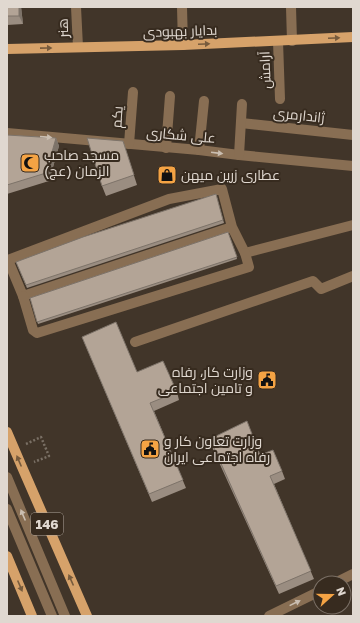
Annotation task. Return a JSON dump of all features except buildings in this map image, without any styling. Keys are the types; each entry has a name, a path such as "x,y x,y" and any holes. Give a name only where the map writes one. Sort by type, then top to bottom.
{"main road":[{"name":"بدایار بهبودی","path":"7,49 183,45 353,38"},
{"name":"146","path":"7,432 87,616"},
{"path":"7,556 32,616"}],"street":[{"name":"هنر","path":"76,7 78,47"},
{"path":"182,7 183,45"},
{"path":"291,7 292,41"},
{"name":"آرامش","path":"278,41 280,99"},
{"name":"یکم","path":"129,144 133,92"},
{"path":"166,148 170,96"},
{"path":"199,150 204,101"},
{"path":"239,155 242,104"},
{"name":"ژاندارمری","path":"241,123 353,135"},
{"name":"علی شکاری","path":"7,133 199,150 353,166"},
{"path":"222,189 232,226 245,253 249,267 36,333 33,330 23,296 8,260 170,199 222,189"},
{"path":"245,253 353,225"},
{"path":"23,296 232,226"},
{"path":"135,342 313,280 321,289 353,276"},
{"path":"7,477 65,616"},
{"path":"7,509 52,616"},
{"path":"271,616 312,595"}],"path":[{"path":"41,437 49,456"}],"place":[{"name":"مسجد صاحب الزمان (عج)","path":"30,163"},
{"name":"عطاری زرین میهن","path":"167,175"},
{"name":"وزارت کار، رفاه و تامین اجتماعی","path":"267,380"},
{"name":"وزارت تعاون کار و رفاه اجتماعی ایران","path":"150,449"}]}
